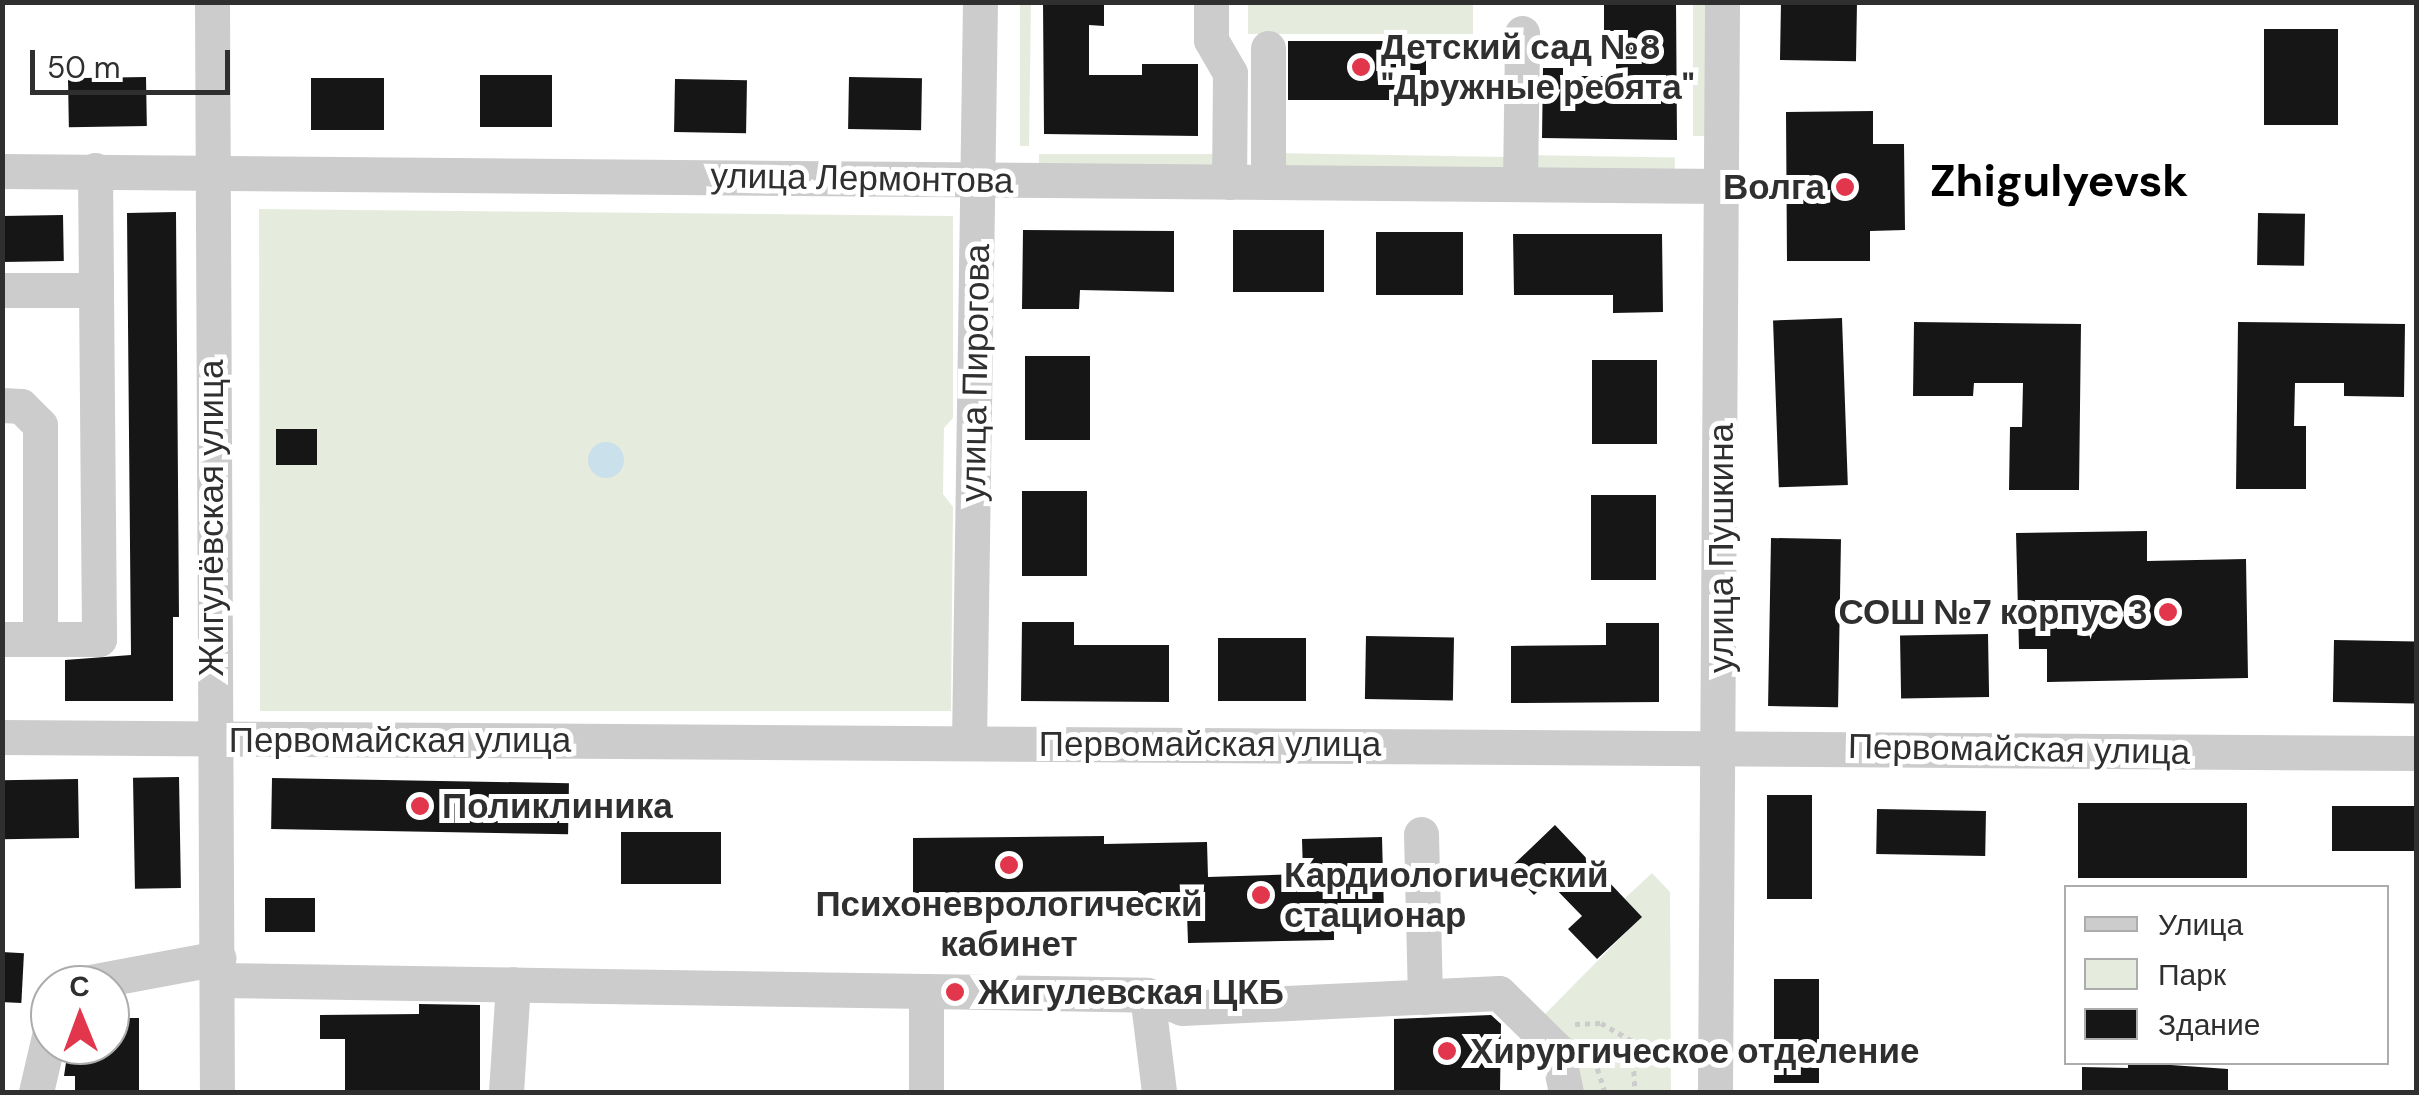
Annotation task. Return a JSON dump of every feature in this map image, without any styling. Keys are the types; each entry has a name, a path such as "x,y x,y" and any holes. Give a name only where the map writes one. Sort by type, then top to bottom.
{"street":[{"name":"Жигулёвская улица","path":"212,2 212,739 217,1092"},
{"name":"улица Пирогова","path":"969,744 980,2"},
{"path":"1211,2 1210,40 1230,73 1229,182"},
{"name":"улица Пушкина","path":"1716,1092 1721,746 1722,2"},
{"path":"1520,184 1522,32"},
{"path":"1268,48 1268,182"},
{"name":"улица Лермонтова","path":"2,171 211,169 1721,186"},
{"path":"2,639 99,639 95,170"},
{"path":"2,290 96,290"},
{"path":"2,405 21,406 40,425 40,639"},
{"name":"Первомайская улица","path":"2,737 2416,753"},
{"path":"1421,834 1425,997"},
{"path":"130,979 218,969 513,984 1147,994 1182,1008 1500,993 1557,1050 1566,1092"},
{"path":"506,1092 513,984"},
{"path":"926,991 926,1092"},
{"path":"1147,994 1159,1092"},
{"path":"36,1092 42,1065"}],"path":[{"path":"1532,1025 1601,1023 1632,1042"},
{"path":"1605,1092 1596,1065 1632,1042"},
{"path":"1632,1042 1635,1092"}],"green space":[{"path":"1020,3 1031,3 1029,146 1020,146"},
{"path":"1248,3 1473,3 1473,34 1248,34"},
{"path":"1693,3 1714,3 1714,136 1693,136"},
{"path":"1273,153 1508,157 1508,175 1273,171"},
{"path":"1039,154 1218,154 1218,169 1039,169"},
{"path":"1525,155 1675,158 1675,175 1525,172"},
{"path":"259,209 953,216 953,418 944,428 943,494 953,507 951,711 260,711"},
{"path":"1652,873 1670,892 1671,1092 1566,1092 1541,1018 1641,917 1624,899"}],"water":[{"path":"606,442 619,447 624,460 619,473 606,478 593,473 588,460 593,447"}],"building":[{"path":"1043,2 1104,2 1104,26 1089,25 1089,75 1142,75 1142,64 1198,64 1198,136 1044,134"},
{"path":"1604,2 1676,2 1677,140 1542,138 1543,68 1563,68 1563,76 1616,76 1616,31 1604,31"},
{"path":"1781,2 1857,3 1856,61 1780,60"},
{"path":"2264,29 2338,29 2338,125 2264,125"},
{"path":"1288,41 1426,41 1426,100 1288,100"},
{"path":"480,75 552,75 552,127 480,127"},
{"path":"146,77 147,126 69,127 68,78"},
{"path":"849,77 922,78 921,130 848,129"},
{"path":"311,78 384,78 384,130 311,130"},
{"path":"675,79 747,80 746,133 674,132"},
{"name":"Волга","path":"1873,111 1873,144 1904,144 1905,230 1870,231 1870,261 1787,261 1786,112"},
{"path":"176,212 179,617 173,617 173,701 65,701 65,660 131,655 127,213"},
{"path":"2258,213 2305,214 2304,266 2257,265"},
{"path":"63,215 64,261 3,262 2,216"},
{"path":"1023,230 1174,231 1174,292 1080,290 1079,309 1022,309"},
{"path":"1233,230 1324,230 1324,292 1233,292"},
{"path":"1376,232 1463,232 1463,295 1376,295"},
{"path":"1513,234 1662,234 1663,312 1613,313 1613,295 1514,295"},
{"path":"1842,318 1848,485 1779,487 1773,320"},
{"path":"1914,322 2081,324 2079,490 2009,490 2010,427 2022,427 2023,383 1974,383 1973,396 1913,396"},
{"path":"2238,322 2405,324 2404,397 2344,396 2344,383 2295,383 2294,426 2306,426 2306,489 2236,489"},
{"path":"1025,356 1090,356 1090,440 1025,440"},
{"path":"1592,360 1657,360 1657,444 1592,444"},
{"path":"276,429 317,429 317,465 276,465"},
{"path":"1022,491 1087,491 1087,576 1022,576"},
{"path":"1591,495 1656,495 1656,580 1591,580"},
{"path":"2147,531 2147,561 2246,559 2248,678 2047,682 2047,649 2019,649 2016,533"},
{"path":"1771,538 1841,539 1838,707 1768,706"},
{"path":"1022,622 1074,622 1074,645 1169,645 1169,702 1021,701"},
{"path":"1606,623 1659,623 1659,702 1511,703 1511,646 1606,645"},
{"path":"1988,634 1989,697 1901,699 1900,636"},
{"path":"1366,636 1454,638 1453,701 1365,699"},
{"path":"1218,638 1306,638 1306,701 1218,701"},
{"path":"2334,640 2416,641 2415,703 2333,702"},
{"path":"179,777 181,888 135,889 133,778"},
{"name":"Поликлиника","path":"272,778 569,783 568,834 271,829"},
{"path":"78,779 79,838 3,839 2,780"},
{"path":"1767,795 1812,795 1812,899 1767,899"},
{"path":"2078,803 2247,803 2247,878 2078,878"},
{"path":"2332,806 2416,806 2416,851 2332,851"},
{"path":"1877,809 1986,811 1985,856 1876,854"},
{"path":"1555,825 1642,917 1597,959 1568,929 1582,916 1548,881 1534,895 1509,869"},
{"path":"621,832 721,832 721,884 621,884"},
{"name":"Кардиологический стационар","path":"1104,836 1104,844 1207,842 1208,877 1303,874 1302,839 1382,837 1384,914 1334,915 1334,940 1188,943 1187,913 1138,914 1138,891 913,893 913,838"},
{"path":"265,898 315,898 315,932 265,932"},
{"path":"2,952 24,953 21,1003 2,1002"},
{"path":"1774,979 1819,979 1819,1083 1774,1083"},
{"path":"419,1004 480,1005 480,1092 345,1092 345,1039 320,1039 320,1015 419,1014"},
{"name":"Хирургическое отделение","path":"1491,1015 1501,1024 1500,1092 1394,1092 1394,1019"},
{"path":"130,1018 139,1018 139,1092 75,1092 75,1076 64,1076 66,1065 130,1065"},
{"path":"2171,1065 2228,1069 2228,1092 2082,1092 2082,1067"}],"place":[{"name":"Детский сад №8 \"Дружные ребята\"","path":"1361,67"},
{"name":"Волга","path":"1845,187"},
{"name":"СОШ №7 корпус 3","path":"2168,612"},
{"name":"Поликлиника","path":"420,806"},
{"name":"Психоневрологическй кабинет","path":"1009,865"},
{"name":"Кардиологический стационар","path":"1261,895"},
{"name":"Жигулевская ЦКБ","path":"955,992"},
{"name":"Хирургическое отделение","path":"1447,1051"}],"district":[{"name":"Zhigulyevsk","path":"2059,181"}]}
